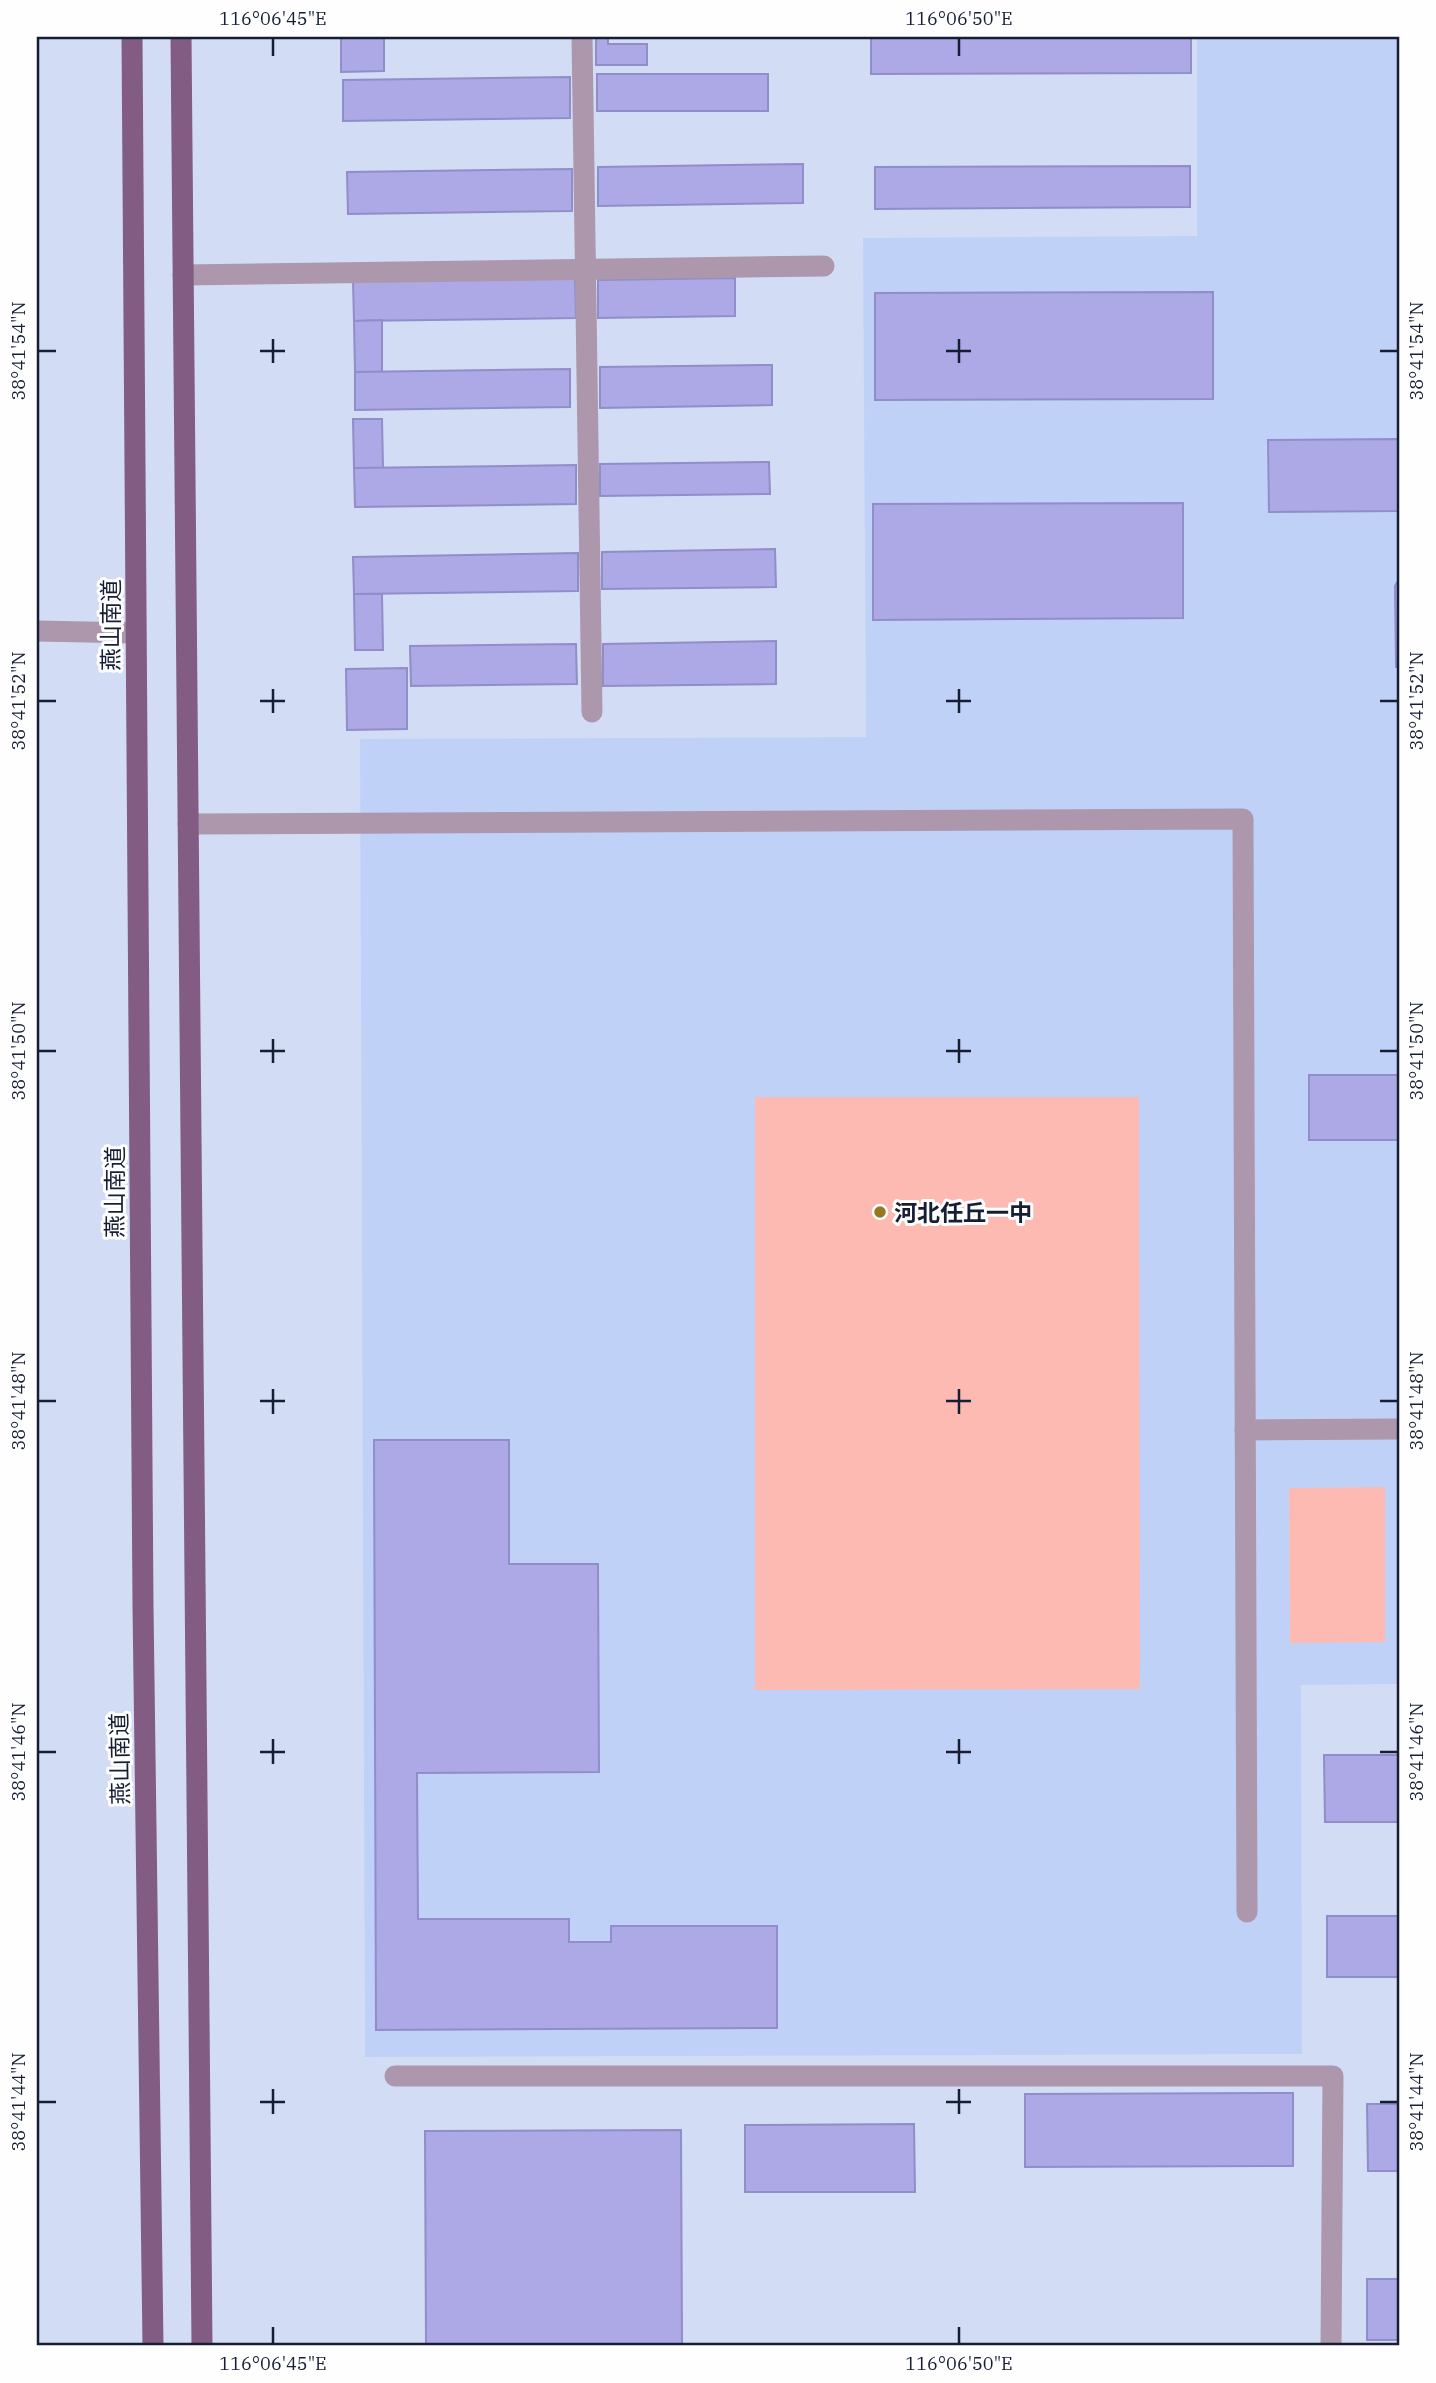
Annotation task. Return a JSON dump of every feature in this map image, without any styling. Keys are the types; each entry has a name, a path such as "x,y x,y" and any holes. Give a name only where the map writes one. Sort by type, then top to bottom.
{"main road":[{"name":"燕山南道","path":"132,37 153,2346"},
{"path":"181,37 202,2346"}],"lane":[{"path":"582,37 592,712"},
{"path":"183,275 824,266"},
{"path":"37,631 136,634"},
{"path":"188,824 1243,819 1247,1912"},
{"path":"1245,1430 1399,1429"},
{"path":"395,2076 1333,2076 1331,2346"}],"shaded area":[{"name":"河北任丘一中","path":"1197,37 1399,37 1399,1684 1301,1685 1302,2054 365,2057 360,739 866,737 863,238 1197,236"},
{"path":"755,1097 1139,1097 1140,1689 755,1690"},
{"path":"1385,1487 1385,1642 1290,1643 1289,1488"}],"building":[{"path":"341,37 384,37 384,71 341,72"},
{"path":"596,37 608,37 608,44 647,44 647,65 596,65"},
{"path":"871,37 1191,37 1191,73 871,74"},
{"path":"597,74 768,74 768,111 597,111"},
{"path":"570,77 570,118 343,121 343,80"},
{"path":"803,164 803,203 598,206 598,167"},
{"path":"1190,166 1190,207 875,209 875,167"},
{"path":"572,169 572,211 348,214 347,172"},
{"path":"575,278 576,318 354,321 353,281"},
{"path":"735,278 735,316 598,318 598,280"},
{"path":"1213,292 1213,399 875,400 875,293"},
{"path":"382,320 382,372 355,372 354,321"},
{"path":"772,365 772,405 600,408 600,367"},
{"path":"570,369 570,407 355,410 355,372"},
{"path":"353,419 382,419 383,468 354,468"},
{"path":"1399,439 1399,511 1269,512 1268,440"},
{"path":"769,462 770,494 600,496 600,464"},
{"path":"576,465 576,504 355,507 354,468"},
{"path":"1183,503 1183,618 873,620 873,504"},
{"path":"775,549 776,587 602,589 602,552"},
{"path":"578,553 578,591 354,594 353,557"},
{"path":"1399,579 1399,667 1396,667 1395,586"},
{"path":"354,594 382,594 383,650 355,650"},
{"path":"776,641 776,684 603,686 603,644"},
{"path":"576,644 577,684 411,686 410,646"},
{"path":"407,668 407,729 347,730 346,669"},
{"path":"1309,1075 1399,1075 1399,1140 1309,1140"},
{"path":"374,1440 509,1440 509,1564 598,1564 599,1772 417,1773 418,1919 569,1919 569,1942 611,1942 611,1926 777,1926 777,2028 376,2030"},
{"path":"1324,1755 1399,1755 1399,1822 1325,1822"},
{"path":"1327,1916 1399,1916 1399,1977 1327,1977"},
{"path":"1293,2093 1293,2166 1025,2167 1025,2094"},
{"path":"1367,2104 1399,2104 1399,2171 1368,2171"},
{"path":"914,2124 915,2192 745,2192 745,2125"},
{"path":"681,2130 682,2346 426,2346 425,2131"},
{"path":"1367,2279 1399,2279 1399,2340 1367,2340"}],"place":[{"name":"河北任丘一中","path":"880,1212"}]}
